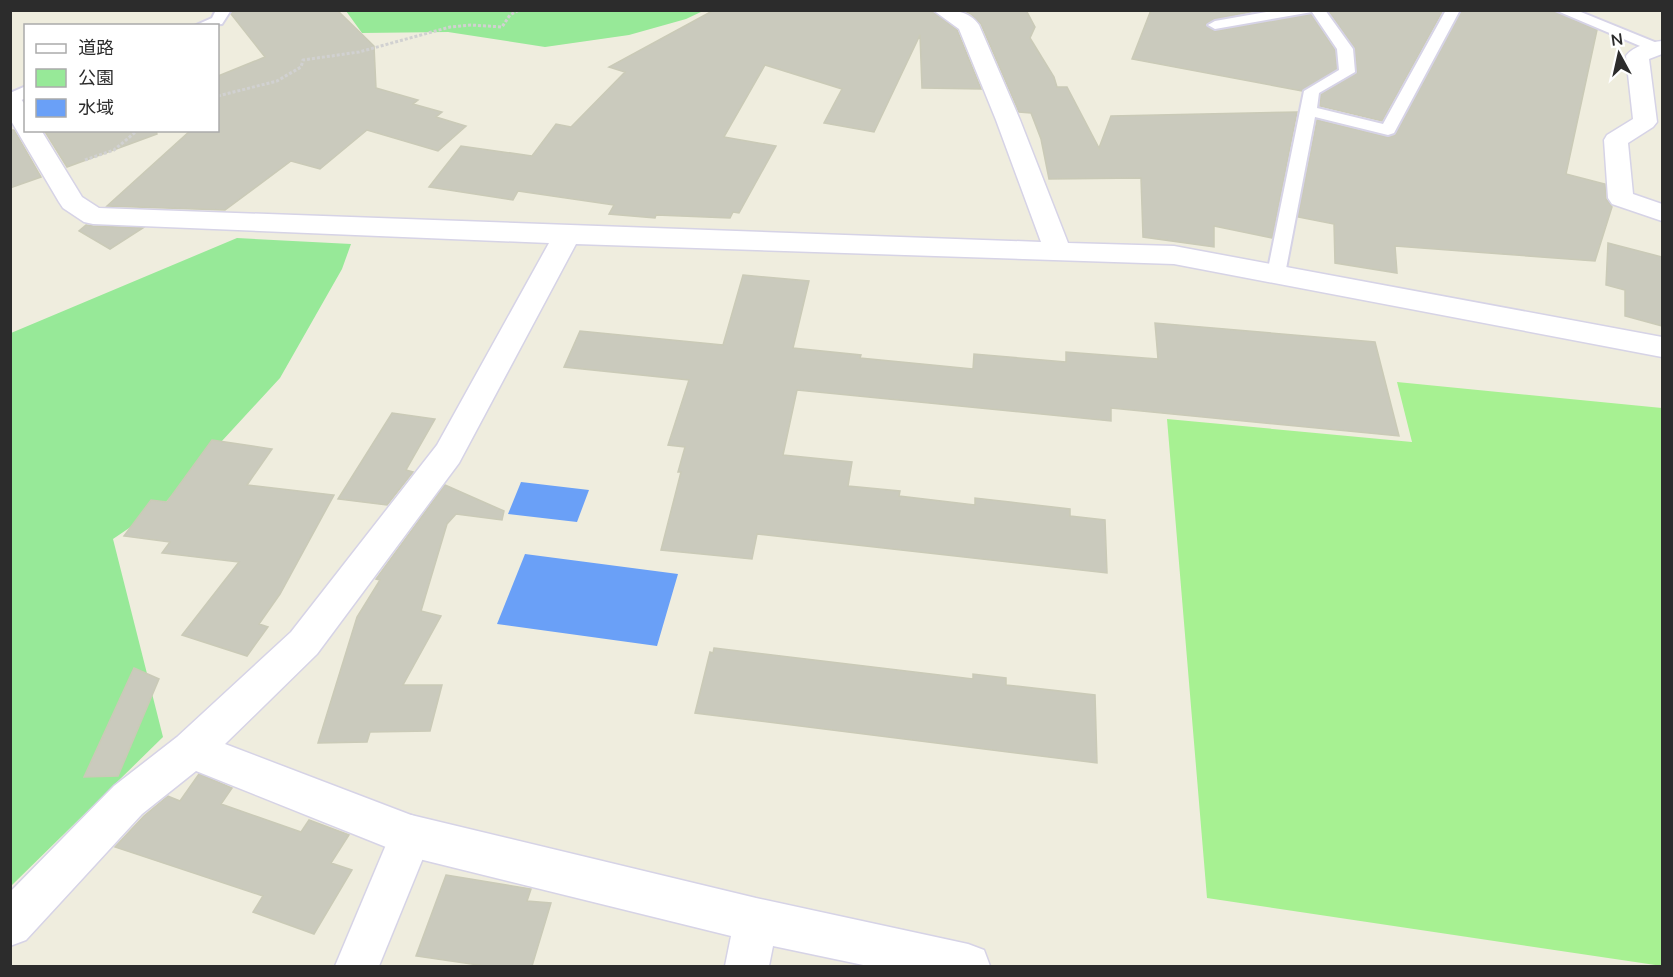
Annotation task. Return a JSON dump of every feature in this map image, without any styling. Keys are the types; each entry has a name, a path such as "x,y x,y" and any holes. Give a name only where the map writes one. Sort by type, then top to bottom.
{"street":[{"path":"943,10 968,24 1008,120 1057,250"},
{"path":"1660,48 1637,56 1645,122 1616,140 1622,198 1662,213"},
{"path":"10,100 24,122"},
{"path":"30,132 72,202 93,216 567,235 1174,255 1662,346"},
{"path":"10,924 128,800 191,750 303,643 441,464 567,235"},
{"path":"191,750 411,836 756,920 968,966"},
{"path":"357,966 411,836"},
{"path":"747,966 756,920"}],"lane":[{"path":"207,24 217,21 224,10"},
{"path":"1215,25 1306,10"},
{"path":"1275,274 1312,91 1347,72 1346,49 1317,10"},
{"path":"1308,111 1388,130 1453,10"},
{"path":"1562,10 1660,48"},
{"path":"10,100 24,92"}],"path":[{"path":"219,96 277,81 301,67 303,60 359,52 450,27 471,25 502,27 510,15 519,10"},
{"path":"53,170 114,150 136,132"}],"green space":[{"path":"346,11 703,11 686,19 629,35 545,47 448,32 362,33"},
{"path":"237,238 351,244 342,269 280,378 163,505 113,539 163,737 11,886 11,333"},
{"path":"1397,382 1662,408 1662,966 1207,898 1167,419 1412,442"}],"water":[{"path":"521,482 589,490 577,522 508,514"},
{"path":"525,554 678,574 657,646 497,624"}],"building":[{"path":"233,10 337,10 374,46 376,88 418,100 413,104 442,112 436,117 466,126 438,151 367,130 320,169 291,161 225,210 107,206 189,132 219,132 219,76 265,57 231,14"},
{"path":"714,10 931,10 957,30 981,89 922,88 920,35 874,132 824,123 842,89 765,65 724,137 776,146 739,213 733,212 730,218 656,215 655,218 609,214 614,205 518,191 513,200 429,187 461,146 532,156 556,124 571,127 625,72 609,67"},
{"path":"963,10 1026,10 1035,27 1030,38 1054,77 1057,87 1067,87 1099,148 1111,116 1297,112 1272,238 1214,226 1214,247 1143,237 1141,178 1049,179 1041,139 1031,113 1019,112 981,24"},
{"path":"1151,10 1261,10 1215,19 1206,24 1215,31 1311,14 1335,50 1337,69 1302,91 1132,59"},
{"path":"1328,10 1443,10 1382,121 1320,106 1321,94 1357,72 1355,48"},
{"path":"1462,10 1553,10 1597,30 1566,174 1605,184 1606,199 1612,207 1595,261 1395,246 1397,273 1335,263 1334,224 1298,217 1317,120 1387,137 1395,135"},
{"path":"10,130 14,130 41,177 10,188"},
{"path":"45,132 156,132 157,134 67,167"},
{"path":"86,225 143,228 110,249 79,231"},
{"path":"1608,243 1662,257 1662,326 1625,316 1625,290 1606,285"},
{"path":"743,275 809,281 793,348 861,355 860,358 973,369 974,354 1066,362 1066,352 1158,359 1155,323 1375,342 1399,436 1111,408 1111,421 797,390 783,455 852,462 848,486 900,491 899,496 975,505 975,498 1070,509 1070,516 1105,520 1107,573 757,534 752,559 661,550 685,447 668,445 689,380 564,367 580,331 723,345"},
{"path":"392,413 435,419 406,470 413,472 387,505 338,499"},
{"path":"212,440 272,449 247,485 334,495 280,594 259,624 268,627 247,656 182,635 239,562 162,553 170,542 124,536 151,500 167,502"},
{"path":"445,485 504,511 502,520 456,514 447,524 421,611 441,616 403,685 442,685 430,731 370,732 367,742 318,743 357,617 380,580 376,579"},
{"path":"714,648 973,679 973,674 1006,678 1006,685 1095,695 1097,763 695,713 710,652 713,653"},
{"path":"134,668 159,679 118,776 84,777"},
{"path":"199,774 232,788 221,804 301,832 309,820 349,835 331,863 352,870 314,934 253,912 263,896 115,847 144,816 168,796 180,801"},
{"path":"446,875 531,889 527,901 551,903 532,966 485,966 416,956"}]}
